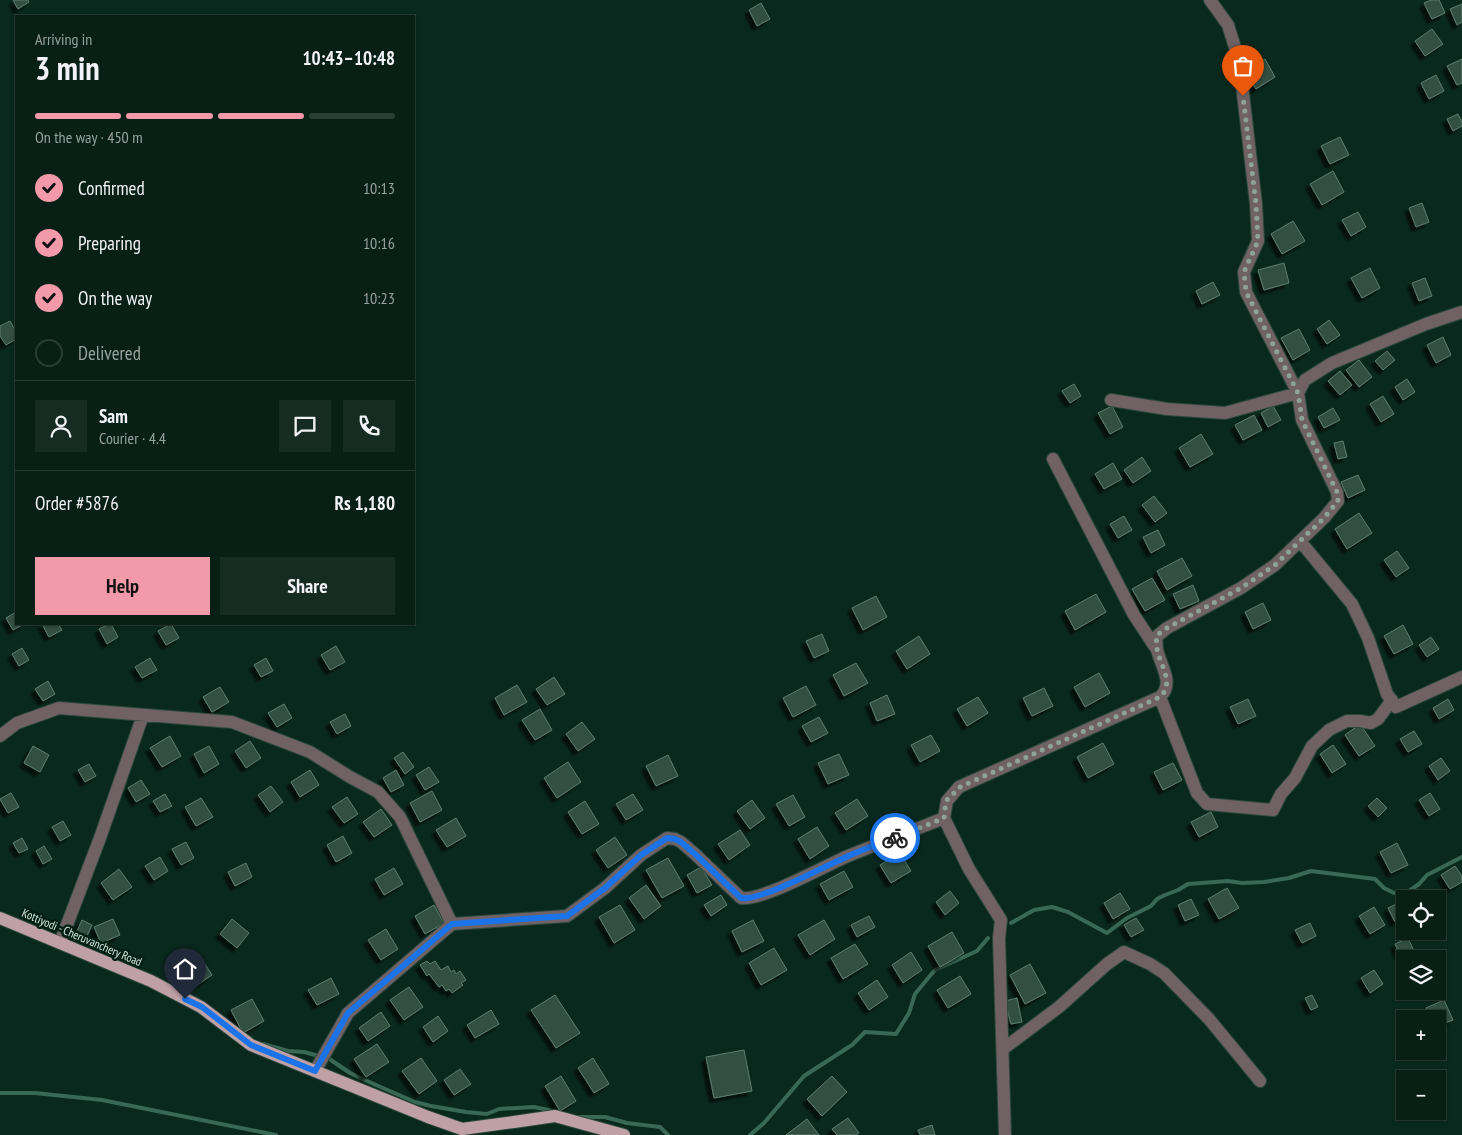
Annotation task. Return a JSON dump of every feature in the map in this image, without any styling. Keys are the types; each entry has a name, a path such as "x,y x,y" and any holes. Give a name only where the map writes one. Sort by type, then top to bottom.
{"main road":[{"name":"Kottiyodi - Cheruvanchery Road","path":"0,918 151,981 202,1007 251,1045 428,1117 462,1128 555,1116 624,1135"}],"street":[{"path":"1157,651 1156,636 1167,628 1241,588 1275,565 1324,518 1338,501 1337,492 1302,420 1298,393 1246,292 1244,272 1258,241 1256,204 1239,60 1228,25 1210,0"},
{"path":"1111,400 1167,409 1225,413 1298,393 1305,380 1332,363 1426,324 1462,312"},
{"path":"1005,1135 999,938 1001,920 969,869 944,818 946,801 960,787 1160,697 1164,693 1168,682 1157,651 1134,615 1053,459"},
{"path":"1300,541 1352,604 1368,638 1387,694 1396,707 1462,677"},
{"path":"1160,697 1197,793 1207,804 1273,810 1281,794 1295,778 1312,746 1329,730 1347,721 1370,723 1378,719 1392,700"},
{"path":"0,736 17,723 59,708 232,722 310,752 378,792 400,817 452,924"},
{"path":"60,943 100,838 143,715"},
{"path":"315,1071 348,1013 452,924 567,916 605,888 641,855 667,838 681,842 741,898 747,899 762,895 846,857 944,818"},
{"path":"1003,1049 1059,1007 1107,964 1124,952 1164,973 1210,1019 1260,1081"}],"building":[{"path":"13,0 28,0 29,2 18,9"},
{"path":"1431,0 1439,0 1445,13 1432,19 1424,3"},
{"path":"761,3 770,19 757,26 749,10"},
{"path":"1462,4 1462,22 1457,25 1450,9"},
{"path":"1432,29 1443,44 1425,56 1415,41"},
{"path":"1265,59 1275,77 1256,89 1245,71"},
{"path":"1462,59 1462,83 1457,85 1447,66"},
{"path":"1436,75 1444,91 1429,99 1421,83"},
{"path":"1458,114 1462,126 1453,131 1447,119"},
{"path":"1340,137 1349,155 1330,164 1321,146"},
{"path":"1333,171 1344,192 1322,205 1310,184"},
{"path":"1422,203 1429,222 1416,227 1409,208"},
{"path":"1358,212 1366,227 1351,236 1342,220"},
{"path":"1293,221 1305,241 1282,254 1271,234"},
{"path":"1284,263 1289,283 1264,290 1258,270"},
{"path":"1370,268 1380,288 1362,298 1351,278"},
{"path":"1425,278 1432,296 1419,301 1412,283"},
{"path":"1213,282 1220,295 1202,304 1196,291"},
{"path":"1329,320 1340,335 1327,344 1317,329"},
{"path":"10,321 15,330 15,340 6,345 0,336 0,326"},
{"path":"1299,329 1310,350 1293,360 1281,338"},
{"path":"1443,337 1451,355 1436,363 1427,345"},
{"path":"1387,351 1395,360 1383,370 1375,361"},
{"path":"1359,360 1372,377 1359,387 1346,370"},
{"path":"1340,371 1352,385 1340,395 1328,381"},
{"path":"1407,379 1415,392 1403,400 1395,387"},
{"path":"1074,384 1081,396 1070,403 1062,391"},
{"path":"1383,396 1394,414 1381,422 1370,404"},
{"path":"1112,406 1123,427 1110,434 1098,413"},
{"path":"1273,406 1281,420 1268,427 1261,413"},
{"path":"1333,408 1340,420 1324,428 1318,417"},
{"path":"1254,415 1262,430 1243,440 1235,425"},
{"path":"1201,434 1213,454 1190,467 1179,448"},
{"path":"1343,441 1347,457 1338,459 1334,443"},
{"path":"1142,457 1151,471 1133,483 1124,470"},
{"path":"1113,463 1122,479 1104,489 1095,474"},
{"path":"1358,475 1365,490 1348,498 1341,482"},
{"path":"1154,496 1167,513 1155,522 1142,505"},
{"path":"1359,513 1372,533 1347,549 1335,529"},
{"path":"1124,516 1132,530 1118,538 1110,524"},
{"path":"1158,530 1165,545 1151,553 1143,537"},
{"path":"1397,551 1409,568 1396,577 1384,560"},
{"path":"1182,558 1192,576 1167,590 1157,571"},
{"path":"1152,578 1165,600 1145,611 1132,589"},
{"path":"1193,585 1199,601 1180,609 1173,594"},
{"path":"1096,594 1106,612 1075,630 1065,611"},
{"path":"876,596 887,617 863,630 852,608"},
{"path":"1263,603 1271,620 1253,629 1245,612"},
{"path":"15,613 15,625 22,625 13,630 6,618"},
{"path":"43,625 59,625 62,630 49,637"},
{"path":"112,625 118,637 107,644 99,629"},
{"path":"172,625 179,638 166,645 158,631"},
{"path":"1403,625 1413,644 1394,654 1384,636"},
{"path":"822,634 829,651 814,658 806,641"},
{"path":"919,636 930,654 907,669 896,651"},
{"path":"1431,637 1439,649 1427,657 1419,645"},
{"path":"336,646 345,662 330,670 321,655"},
{"path":"22,648 29,660 19,666 12,654"},
{"path":"150,658 157,670 142,678 135,667"},
{"path":"266,658 273,671 261,677 254,665"},
{"path":"856,663 868,683 844,696 833,675"},
{"path":"1099,673 1110,693 1085,707 1074,687"},
{"path":"554,677 565,694 547,705 536,689"},
{"path":"48,681 55,694 43,701 35,689"},
{"path":"517,685 527,702 504,715 495,698"},
{"path":"806,686 816,705 793,717 783,698"},
{"path":"220,687 229,702 212,712 203,697"},
{"path":"1044,688 1053,706 1032,716 1023,698"},
{"path":"887,695 895,714 877,721 870,703"},
{"path":"978,697 988,713 967,726 957,709"},
{"path":"1248,699 1256,716 1238,724 1230,707"},
{"path":"1448,699 1454,710 1439,719 1433,708"},
{"path":"284,704 292,718 277,727 268,713"},
{"path":"540,709 552,730 535,740 522,720"},
{"path":"345,714 351,726 337,734 330,722"},
{"path":"819,717 828,733 811,742 802,726"},
{"path":"582,722 595,739 578,751 566,734"},
{"path":"1360,724 1375,746 1359,756 1345,735"},
{"path":"1414,731 1422,744 1408,752 1400,739"},
{"path":"931,735 940,751 920,762 911,745"},
{"path":"170,736 181,756 162,767 150,748"},
{"path":"250,741 261,758 246,768 235,751"},
{"path":"1103,743 1114,764 1088,778 1077,757"},
{"path":"1333,745 1346,764 1332,773 1320,754"},
{"path":"33,746 49,755 40,772 24,763"},
{"path":"209,746 219,764 204,773 194,754"},
{"path":"403,752 414,767 405,774 394,758"},
{"path":"839,754 849,775 828,784 818,763"},
{"path":"668,755 678,776 656,786 646,766"},
{"path":"1441,758 1450,771 1438,780 1429,766"},
{"path":"568,762 581,782 557,798 544,778"},
{"path":"1173,763 1182,780 1163,790 1154,772"},
{"path":"89,764 96,776 85,782 78,770"},
{"path":"429,767 439,782 425,790 416,775"},
{"path":"310,770 319,785 300,797 291,782"},
{"path":"396,770 404,785 391,792 383,778"},
{"path":"141,780 150,794 136,802 128,788"},
{"path":"271,786 283,802 270,812 258,795"},
{"path":"432,791 442,810 420,822 410,803"},
{"path":"11,793 19,807 8,813 0,799"},
{"path":"1430,793 1440,809 1429,816 1419,800"},
{"path":"165,794 172,806 160,812 153,801"},
{"path":"633,794 643,810 626,820 616,804"},
{"path":"793,795 805,817 789,826 776,804"},
{"path":"347,797 358,814 344,823 332,807"},
{"path":"201,798 213,817 196,826 185,807"},
{"path":"1377,798 1387,808 1378,817 1368,806"},
{"path":"857,799 868,816 846,830 835,813"},
{"path":"752,800 765,818 750,829 737,811"},
{"path":"585,801 599,824 582,834 568,812"},
{"path":"381,809 392,825 374,837 363,822"},
{"path":"1211,812 1218,827 1199,837 1191,822"},
{"path":"456,818 466,836 447,847 436,830"},
{"path":"63,821 71,835 60,841 52,827"},
{"path":"817,827 829,846 810,859 798,839"},
{"path":"740,830 750,845 729,860 718,844"},
{"path":"343,836 352,853 336,862 327,845"},
{"path":"615,837 627,855 608,868 596,850"},
{"path":"22,838 28,849 19,853 13,843"},
{"path":"186,842 194,858 181,865 172,849"},
{"path":"1397,843 1408,865 1391,873 1380,852"},
{"path":"44,846 52,859 43,864 36,851"},
{"path":"900,853 911,871 891,883 880,865"},
{"path":"160,857 168,871 154,880 145,866"},
{"path":"668,858 684,886 662,898 646,870"},
{"path":"246,863 252,877 235,886 228,872"},
{"path":"1455,866 1462,876 1462,882 1450,889 1441,875"},
{"path":"701,867 712,885 697,893 687,875"},
{"path":"394,868 403,884 384,895 375,879"},
{"path":"119,869 132,887 113,900 101,883"},
{"path":"844,871 853,887 829,900 820,884"},
{"path":"646,885 661,906 644,919 629,898"},
{"path":"1227,888 1239,908 1219,919 1208,899"},
{"path":"950,891 959,903 945,915 936,902"},
{"path":"1120,893 1130,909 1113,919 1104,903"},
{"path":"721,895 727,905 711,916 704,905"},
{"path":"1191,899 1199,915 1185,921 1178,905"},
{"path":"1396,904 1396,922 1395,922 1388,908"},
{"path":"434,905 444,923 425,934 415,916"},
{"path":"620,905 635,930 614,943 599,917"},
{"path":"1374,907 1385,925 1370,934 1359,916"},
{"path":"869,916 875,927 857,937 851,925"},
{"path":"1136,918 1144,930 1131,937 1124,925"},
{"path":"113,919 120,935 101,943 94,927"},
{"path":"232,919 249,933 237,948 220,934"},
{"path":"82,920 92,925 82,947 72,942"},
{"path":"753,920 764,941 742,952 732,931"},
{"path":"824,920 835,939 810,955 798,935"},
{"path":"1310,923 1316,936 1302,943 1295,930"},
{"path":"386,929 398,949 381,960 368,940"},
{"path":"952,932 964,953 940,967 928,946"},
{"path":"1409,940 1413,949 1398,950 1395,944"},
{"path":"855,944 868,964 843,979 831,958"},
{"path":"774,948 787,970 761,985 749,963"},
{"path":"911,952 922,970 903,983 892,965"},
{"path":"202,959 212,975 197,985 187,968"},
{"path":"427,961 430,964 435,961 441,970 448,966 451,972 454,970 456,974 460,971 466,980 461,983 463,985 452,993 449,989 446,991 442,985 439,987 429,974 427,976 420,965"},
{"path":"1030,964 1046,993 1025,1004 1010,975"},
{"path":"1374,970 1383,984 1370,993 1361,978"},
{"path":"960,976 971,994 948,1008 937,990"},
{"path":"331,978 339,994 317,1005 308,990"},
{"path":"877,980 888,997 869,1010 858,993"},
{"path":"409,987 423,1007 404,1020 390,1000"},
{"path":"555,995 580,1033 556,1048 531,1010"},
{"path":"1312,995 1318,1007 1311,1010 1305,998"},
{"path":"1017,998 1022,1022 1011,1024 1005,1001"},
{"path":"252,999 264,1021 243,1033 231,1010"},
{"path":"1444,1000 1453,1020 1446,1023 1446,1010 1427,1010 1426,1008"},
{"path":"491,1010 499,1024 475,1038 467,1025"},
{"path":"381,1012 390,1026 368,1041 359,1028"},
{"path":"438,1016 448,1031 433,1042 423,1027"},
{"path":"377,1044 389,1062 366,1077 354,1059"},
{"path":"744,1050 752,1091 714,1098 706,1057"},
{"path":"421,1058 437,1081 419,1094 402,1071"},
{"path":"593,1058 609,1084 594,1093 578,1068"},
{"path":"460,1069 471,1084 454,1095 444,1080"},
{"path":"561,1076 576,1101 560,1111 545,1086"},
{"path":"832,1076 847,1092 822,1116 807,1099"},
{"path":"848,1118 859,1133 856,1135 837,1135 832,1129"},
{"path":"807,1119 819,1135 786,1135"},
{"path":"932,1125 935,1135 920,1135 918,1130"}],"waterway":[{"path":"1011,923 1034,910 1052,907 1068,912 1107,933 1127,918 1151,906 1157,899 1188,884 1228,881 1242,883 1264,882 1289,878 1311,871 1375,879 1384,888 1394,893 1409,891 1427,875 1462,857"},
{"path":"750,1135 764,1123 804,1076 852,1045 865,1032 896,1034 909,1013 915,994 935,970 977,951 988,938"},
{"path":"263,1044 288,1051 304,1052 319,1056"},
{"path":"328,1058 350,1073 415,1102 431,1106 487,1114 499,1109 534,1107 553,1111"},
{"path":"0,1093 35,1093 102,1100 276,1135"},
{"path":"577,1117 605,1117 627,1123 660,1127 668,1135"}],"way so far":[{"path":"895,838 944,818 946,801 960,787 1160,697 1164,693 1168,682 1157,651 1156,636 1167,628 1241,588 1275,565 1324,518 1338,501 1337,492 1302,420 1298,393 1246,292 1244,272 1258,241 1256,204 1243,96"}],"route":[{"path":"185,999 202,1007 251,1045 315,1071 348,1013 452,924 567,916 605,888 641,855 667,838 681,842 741,898 747,899 762,895 846,857 895,838"}]}
